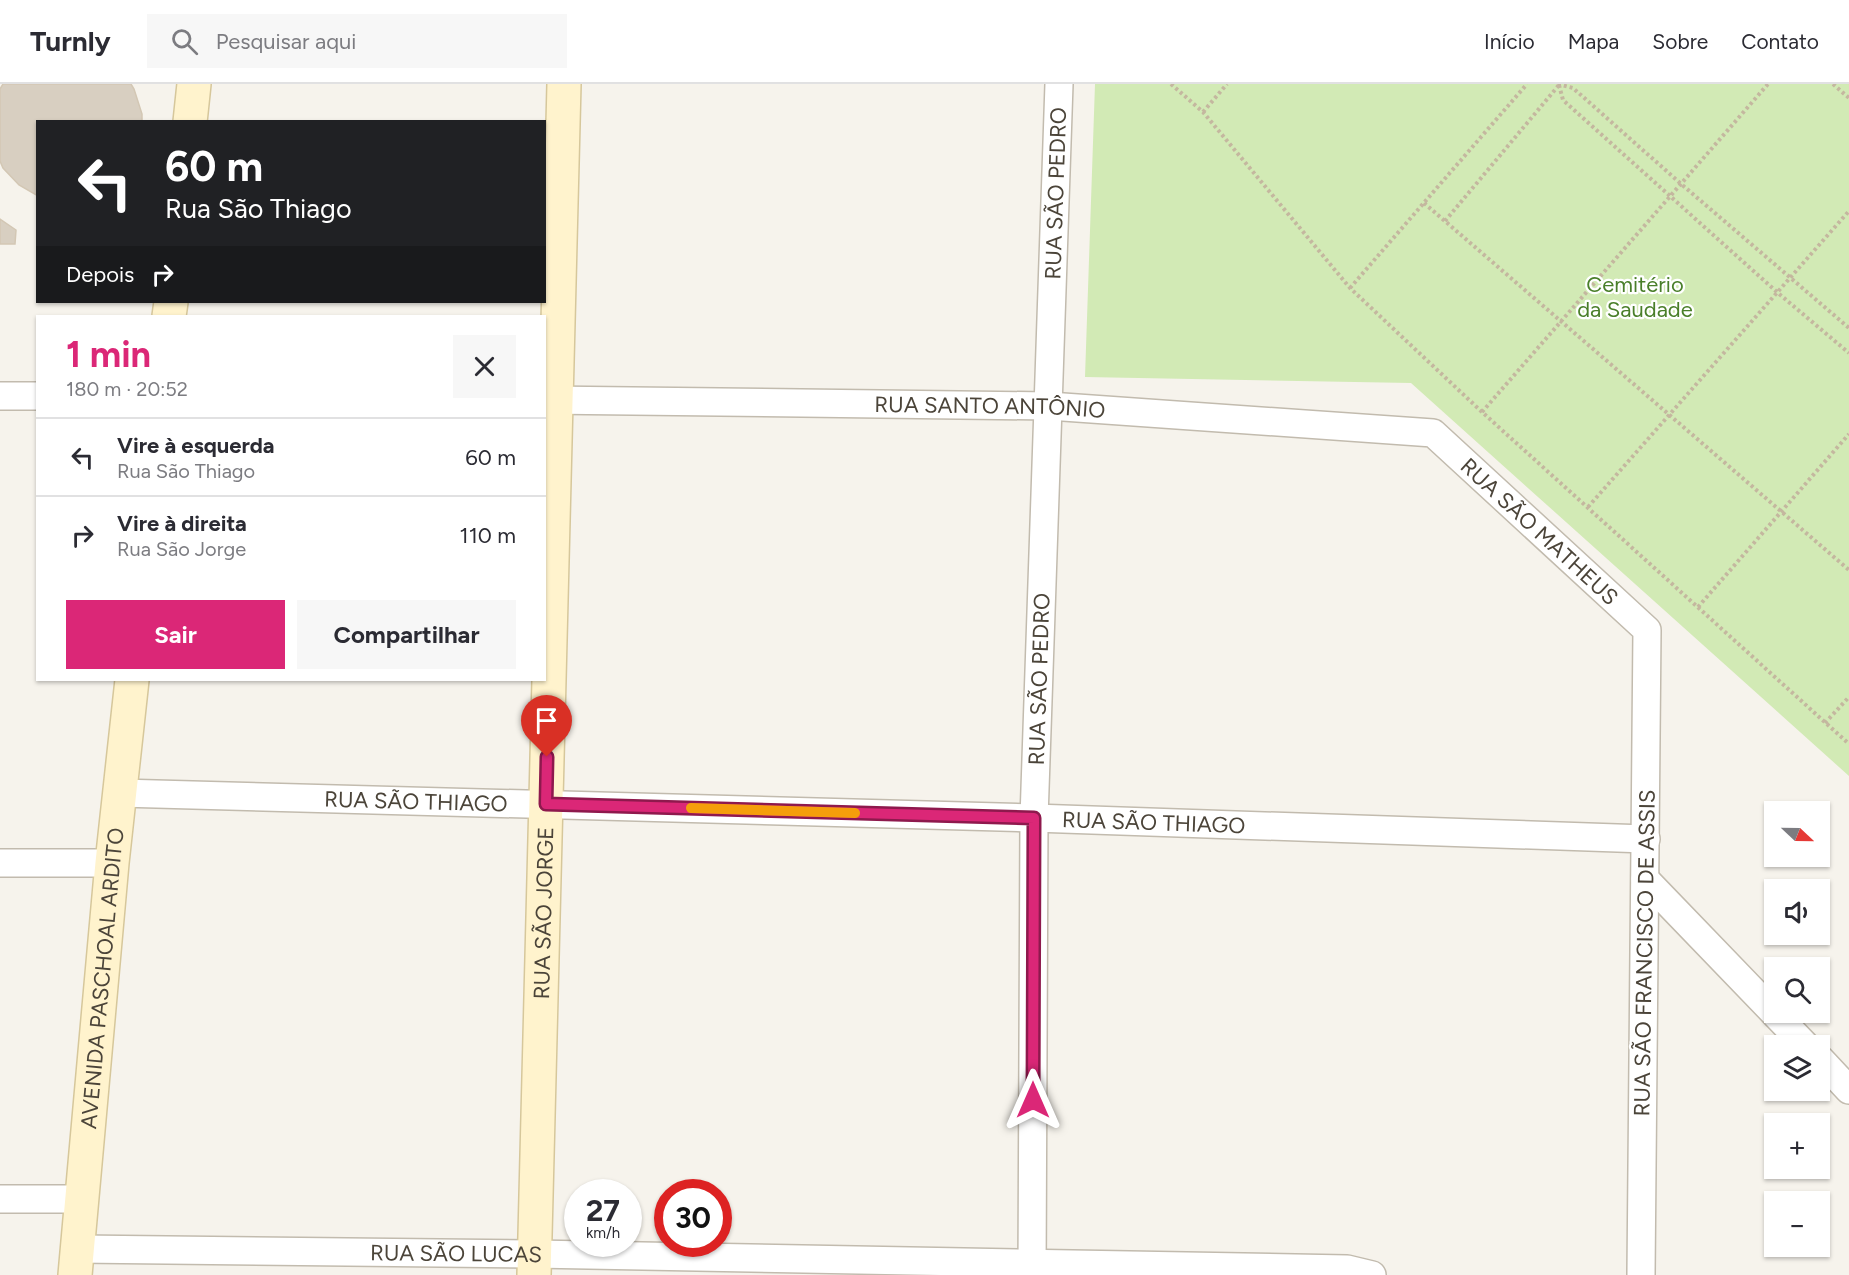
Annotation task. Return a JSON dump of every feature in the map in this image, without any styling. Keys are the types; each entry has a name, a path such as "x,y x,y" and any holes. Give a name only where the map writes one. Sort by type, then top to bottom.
{"main road":[{"path":"190,120 194,84"},
{"name":"RUA SÃO JORGE","path":"534,1264 546,804 550,400 564,84"},
{"name":"AVENIDA PASCHOAL ARDITO","path":"76,1262 112,863 132,681"}],"street":[{"name":"RUA SÃO PEDRO","path":"1032,1269 1034,818 1059,84"},
{"path":"0,396 36,396"},
{"name":"RUA SANTO ANTÔNIO","path":"550,400 1049,406 1432,433"},
{"name":"RUA SÃO MATHEUS","path":"1432,433 1647,630"},
{"name":"RUA SÃO FRANCISCO DE ASSIS","path":"1641,1275 1647,630"},
{"name":"RUA SÃO THIAGO","path":"120,793 1034,818 1646,839"},
{"path":"0,863 112,863"},
{"path":"1645,879 1795,1035"},
{"path":"1830,1070 1849,1090"},
{"path":"0,1198 81,1198"},
{"name":"RUA SÃO LUCAS","path":"76,1262 1347,1269 1372,1275"}],"path":[{"path":"1171,84 1203,112 1350,288 1482,412 1849,744"},
{"path":"1203,112 1227,84"},
{"path":"1350,288 1527,84"},
{"path":"1445,221 1559,84"},
{"path":"1559,84 1574,88 1680,183 1849,327"},
{"path":"1559,84 1563,100 1778,293 1849,353"},
{"path":"1482,412 1768,84"},
{"path":"1833,84 1849,98"},
{"path":"1424,203 1849,570"},
{"path":"1588,507 1849,211"},
{"path":"1698,607 1849,434"},
{"path":"1825,723 1849,697"}],"green space":[{"name":"Cemitério da Saudade","path":"1095,84 1849,84 1849,776 1411,383 1085,377"}],"building":[{"path":"3,84 131,84 142,120 36,120 36,195 19,185 3,168 0,161 0,89"},
{"path":"0,219 16,230 15,244 0,244"}],"slow traffic":[{"path":"691,808 855,813"}],"route":[{"path":"547,757 546,804 1034,818 1033,1100"}]}
